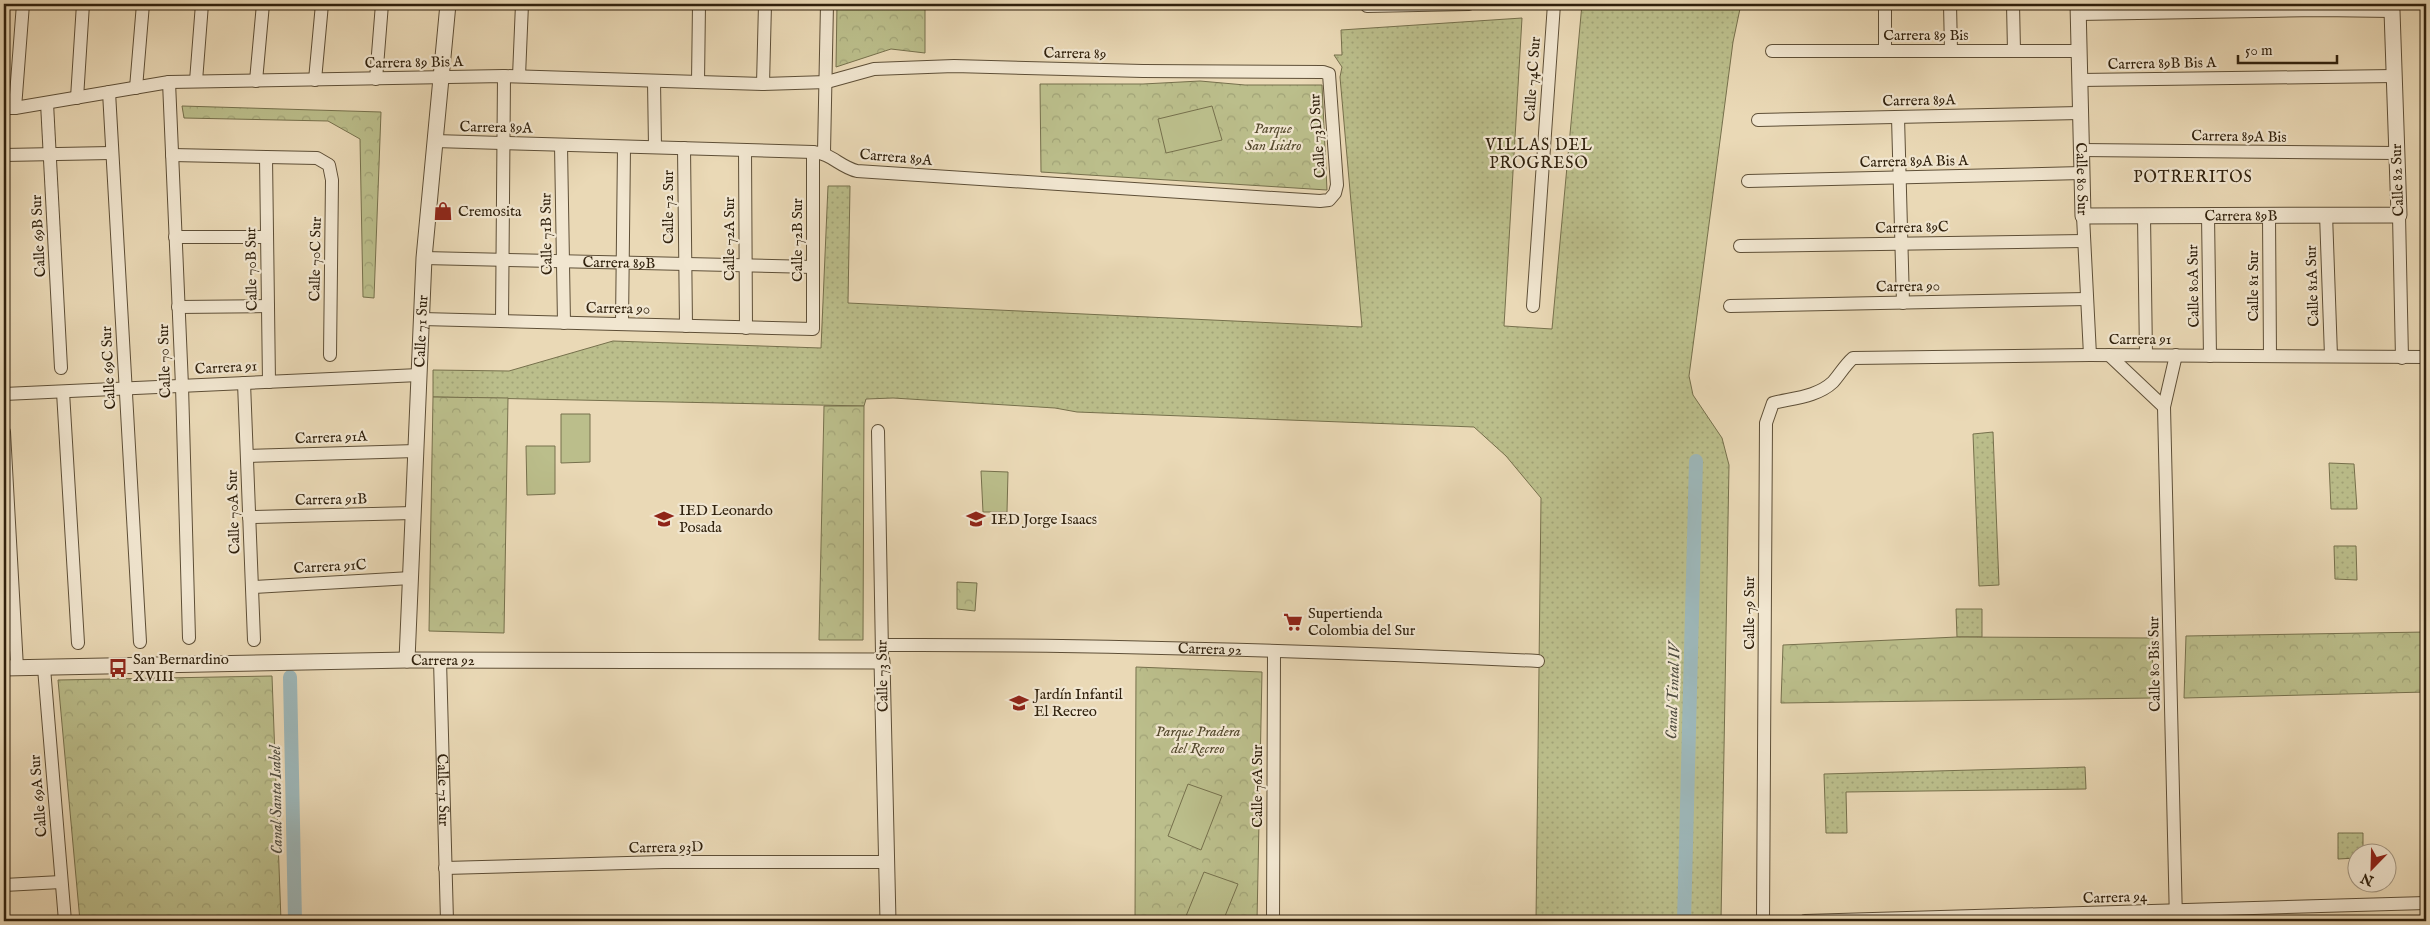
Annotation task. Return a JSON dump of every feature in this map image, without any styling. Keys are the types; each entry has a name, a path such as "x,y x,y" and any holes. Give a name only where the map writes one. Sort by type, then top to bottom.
{"street":[{"path":"10,108 23,4"},
{"path":"77,98 83,4"},
{"path":"136,88 142,4"},
{"path":"196,82 202,4"},
{"path":"256,81 263,4"},
{"path":"315,80 322,4"},
{"path":"376,79 382,4"},
{"name":"Calle 71 Sur","path":"407,660 424,258 448,4"},
{"path":"519,76 522,4"},
{"path":"698,82 699,4"},
{"path":"763,84 765,4"},
{"name":"Calle 72B Sur","path":"813,329 813,267 819,152 827,82 827,4"},
{"path":"1367,5 1469,4"},
{"name":"Calle 74C Sur","path":"1532,306 1554,4"},
{"path":"1885,4 1886,51"},
{"path":"1950,4 1951,51"},
{"path":"2013,4 2014,51"},
{"path":"2078,9 2390,7"},
{"name":"Calle 82 Sur","path":"2390,7 2399,215 2402,358"},
{"name":"Calle 80 Sur","path":"2078,9 2082,216 2090,355"},
{"name":"Carrera 89 Bis","path":"1772,51 2079,51"},
{"name":"Carrera 89","path":"827,82 874,69 954,66 1133,71 1323,72"},
{"name":"Calle 73D Sur","path":"1323,72 1329,74 1336,185 1335,193 1329,200"},
{"path":"502,321 504,76"},
{"name":"Carrera 89 Bis A","path":"10,108 169,82 504,76 763,84 827,82"},
{"name":"Carrera 89B Bis A","path":"2080,80 2394,76"},
{"path":"654,81 656,147"},
{"name":"Calle 70 Sur","path":"169,82 182,386 189,638"},
{"name":"Calle 69C Sur","path":"109,92 140,642"},
{"name":"Calle 69B Sur","path":"47,103 62,368"},
{"name":"Carrera 89A","path":"1758,120 2080,112"},
{"path":"1898,116 1903,302"},
{"name":"Carrera 89A","path":"435,142 819,152 848,169 857,171 1320,201 1329,200"},
{"name":"Calle 71B Sur","path":"561,145 564,323"},
{"path":"622,324 624,146"},
{"name":"Calle 72 Sur","path":"684,148 686,326"},
{"name":"Calle 72A Sur","path":"745,150 746,328"},
{"name":"Carrera 89A Bis","path":"2081,150 2396,153"},
{"path":"4,155 112,153"},
{"path":"172,155 266,157"},
{"name":"Calle 70C Sur","path":"266,157 317,158 329,165 332,180 330,354"},
{"name":"Calle 70B Sur","path":"266,157 269,382"},
{"name":"Carrera 89A Bis A","path":"1748,181 2082,173"},
{"name":"Calle 81A Sur","path":"2326,214 2331,356"},
{"name":"Calle 80A Sur","path":"2208,215 2210,356"},
{"name":"Calle 81 Sur","path":"2269,215 2270,356"},
{"name":"Carrera 89B","path":"2082,216 2399,215"},
{"path":"2144,216 2146,355"},
{"path":"175,237 267,237"},
{"name":"Carrera 89C","path":"1740,246 2084,241"},
{"name":"Carrera 89B","path":"424,258 813,267"},
{"name":"Carrera 90","path":"1730,306 2087,299"},
{"path":"178,307 268,306"},
{"name":"Carrera 90","path":"422,319 813,329"},
{"name":"Carrera 91","path":"1853,358 2090,355 2426,357"},
{"path":"2109,355 2164,407"},
{"name":"Calle 80 Bis Sur","path":"2176,356 2164,407 2176,916"},
{"name":"Calle 79 Sur","path":"1763,921 1766,423 1773,403 1816,393 1833,381 1844,366 1853,358"},
{"name":"Carrera 91","path":"4,394 419,374"},
{"name":"Calle 70A Sur","path":"244,383 254,640"},
{"path":"63,392 78,643"},
{"name":"Calle 73 Sur","path":"878,431 888,921"},
{"path":"4,432 10,668"},
{"name":"Carrera 91A","path":"247,456 416,451"},
{"name":"Carrera 91B","path":"249,517 414,514"},
{"name":"Carrera 91C","path":"252,587 411,578"},
{"name":"Carrera 92","path":"882,645 1062,644 1538,661"},
{"name":"Calle 76A Sur","path":"1273,921 1274,651"},
{"name":"Carrera 92","path":"10,668 407,660 882,661"},
{"name":"Calle 71 Sur","path":"440,660 447,921"},
{"name":"Calle 69A Sur","path":"44,668 65,921"},
{"name":"Carrera 93D","path":"446,868 664,862 887,862"},
{"path":"4,885 61,882"},
{"name":"Carrera 94","path":"1805,921 2176,916 2426,904"}],"green space":[{"path":"837,4 925,4 925,53 891,49 836,67"},
{"path":"1582,4 1741,4 1733,42 1689,376 1693,395 1722,438 1729,465 1721,921 1536,921 1541,498 1506,456 1474,427 1077,412 1055,408 893,398 866,399 864,406 433,397 433,370 509,371 613,341 821,348 828,186 850,186 848,303 1362,327 1340,77 1342,67 1334,55 1342,55 1341,30 1522,18 1504,326 1552,329"},
{"name":"Parque San Isidro","path":"1200,81 1245,85 1322,85 1327,190 1041,172 1040,84 1143,84"},
{"path":"182,106 381,112 374,298 363,297 360,139 328,121 184,118"},
{"path":"1212,106 1222,140 1166,153 1158,119"},
{"path":"433,397 508,398 504,633 429,631"},
{"path":"824,406 864,406 863,640 819,640"},
{"path":"561,414 590,414 590,462 561,463"},
{"path":"1993,432 1999,585 1979,586 1973,434"},
{"path":"526,446 555,446 555,494 527,495"},
{"path":"2329,463 2354,464 2357,509 2331,509"},
{"path":"981,471 1008,472 1007,512 983,512"},
{"path":"2334,546 2356,546 2357,580 2335,579"},
{"path":"957,582 977,583 975,611 957,609"},
{"path":"1956,609 1982,609 1982,637 1957,637"},
{"path":"2426,632 2426,692 2184,698 2186,636"},
{"path":"1957,637 2152,638 2153,698 1781,703 1783,645"},
{"name":"Parque Pradera del Recreo","path":"1136,667 1262,672 1257,921 1135,921"},
{"path":"272,676 281,921 80,921 58,680"},
{"path":"2085,767 2086,789 1846,792 1847,833 1826,833 1824,774"},
{"path":"1188,784 1222,796 1201,850 1168,836"},
{"path":"2338,833 2363,833 2363,842 2348,842 2348,858 2338,859"},
{"path":"1204,872 1238,884 1223,921 1184,921"}],"waterway":[{"name":"Canal Tintal IV","path":"1684,921 1696,461"},
{"name":"Canal Santa Isabel","path":"290,677 295,921"}],"place":[{"name":"Cremosita","path":"443,211"},
{"name":"IED Leonardo Posada","path":"664,519"},
{"name":"IED Jorge Isaacs","path":"976,519"},
{"name":"Supertienda Colombia del Sur","path":"1293,622"},
{"name":"San Bernardino XVIII","path":"118,668"},
{"name":"Jardín Infantil El Recreo","path":"1019,703"}],"district":[{"name":"VILLAS DEL PROGRESO","path":"1539,153"},
{"name":"POTRERITOS","path":"2193,176"}]}
